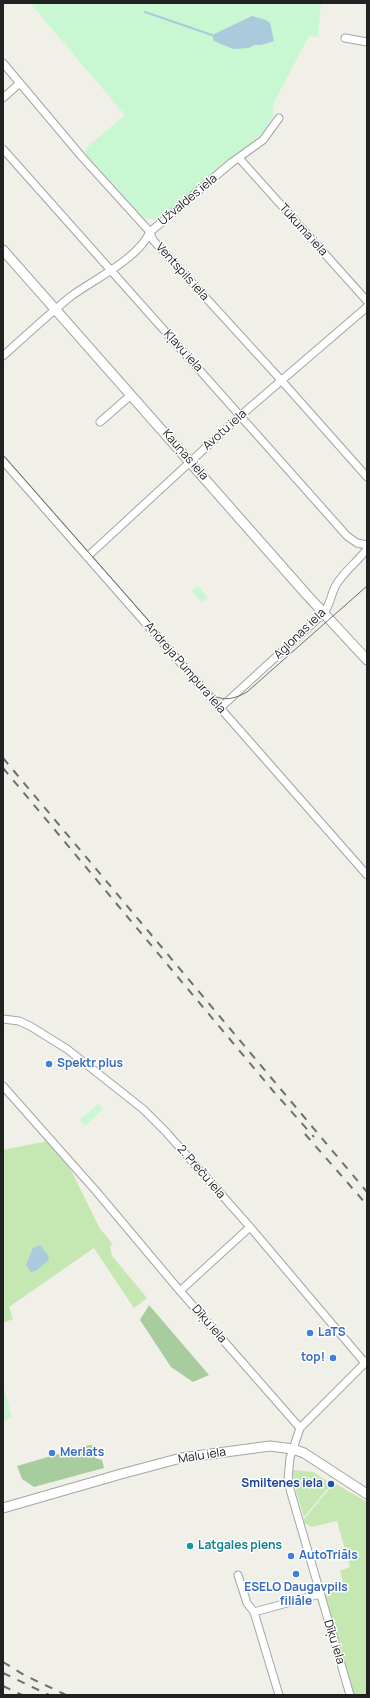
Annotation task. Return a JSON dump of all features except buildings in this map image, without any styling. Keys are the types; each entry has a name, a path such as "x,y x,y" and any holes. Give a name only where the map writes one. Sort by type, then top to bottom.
{"street":[{"path":"346,38 367,42"},
{"name":"Ventspils iela","path":"3,63 82,157 150,232 153,240 367,477"},
{"path":"3,98 20,83"},
{"name":"Užvaldes iela","path":"3,356 55,309 72,296 116,268 144,244 150,232 239,158 264,140 279,118"},
{"name":"Kļavu iela","path":"3,149 347,536 357,543 367,545"},
{"name":"Tukuma iela","path":"239,158 367,301"},
{"name":"Kauņas iela","path":"3,250 367,660"},
{"name":"Avotu iela","path":"87,557 240,416 367,307"},
{"path":"100,422 131,395"},
{"name":"Andreja Pumpura iela","path":"3,461 367,875"},
{"name":"Aglonas iela","path":"220,708 324,613 330,605 334,589 338,581 367,549"},
{"name":"2. Preču iela","path":"3,1019 18,1021 30,1026 67,1049 144,1109 250,1227 366,1362"},
{"name":"Dīķu iela","path":"3,1086 96,1191 180,1291 300,1428"},
{"path":"180,1291 250,1227"},
{"path":"366,1362 300,1428 293,1449 304,1453 367,1494"},
{"name":"Malu iela","path":"3,1508 180,1458 270,1446 293,1449"},
{"name":"Dīķu iela","path":"293,1449 288,1468 288,1481 350,1695"},
{"path":"238,1575 247,1602 254,1612 279,1695"},
{"path":"254,1612 320,1594"}],"green space":[{"path":"30,3 321,3 318,37 309,36 273,104 273,116 264,132 156,220 140,217 86,157 86,148 125,115"},
{"path":"198,586 208,598 202,602 192,591"},
{"path":"98,1104 103,1109 85,1126 80,1120"},
{"path":"48,1141 67,1162 100,1229 113,1244 110,1246 112,1256 147,1298 134,1308 94,1248 9,1307 13,1319 3,1323 3,1150"},
{"path":"149,1305 209,1375 193,1382 171,1367 140,1320"},
{"path":"3,1389 12,1418 3,1420"},
{"path":"89,1445 96,1446 98,1453 95,1458 102,1460 104,1468 34,1487 22,1479 17,1466"},
{"path":"293,1470 313,1472 327,1481 326,1483 330,1486 304,1517 294,1485"},
{"path":"334,1483 367,1502 367,1695 353,1695 323,1595 344,1587 340,1571 350,1567 337,1521 312,1527 304,1523 304,1519"}],"water":[{"path":"252,16 266,20 270,23 274,41 261,45 254,45 249,48 233,49 214,41 212,35"},
{"path":"40,1245 48,1255 49,1260 36,1271 31,1272 26,1265 33,1248"}],"waterway":[{"path":"145,12 212,35"}],"tram line":[{"path":"3,455 185,662 203,687 217,697 226,699 236,697 247,692 367,586"}],"railway":[{"path":"3,758 367,1192"},
{"path":"3,768 274,1092 314,1137"},
{"path":"305,1134 367,1205"},
{"path":"3,1662 24,1675 66,1695"},
{"path":"3,1673 49,1695"},
{"path":"3,1686 22,1695"}],"place":[{"name":"Spektr plus","path":"49,1064"},
{"name":"LaTS","path":"310,1333"},
{"name":"top!","path":"333,1358"},
{"name":"Merlats","path":"52,1453"},
{"name":"Smiltenes iela","path":"331,1484"},
{"name":"Latgales piens","path":"190,1546"},
{"name":"AutoTriāls","path":"291,1556"},
{"name":"ESELO Daugavpils filiāle","path":"296,1574"}]}
